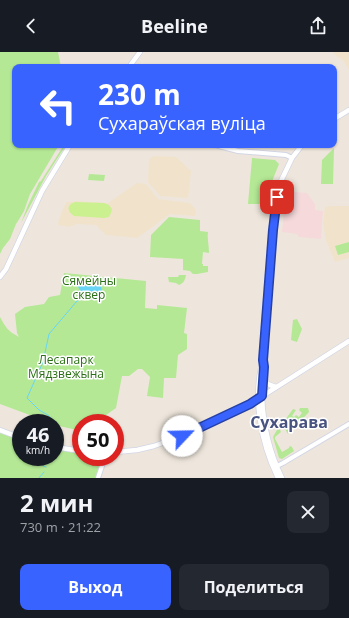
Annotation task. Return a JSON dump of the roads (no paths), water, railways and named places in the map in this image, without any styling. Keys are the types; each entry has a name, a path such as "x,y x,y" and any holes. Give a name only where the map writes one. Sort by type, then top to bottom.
{"main road":[{"path":"131,64 140,52"},
{"path":"337,117 349,110"},
{"path":"0,277 6,269 42,191 68,148"},
{"path":"282,478 275,467 263,437 259,409 260,370 263,360 276,207 281,181 292,158 300,148"},
{"path":"124,451 137,450 162,444 250,404 349,341"},
{"path":"263,360 263,381 260,397 267,436 278,478"},
{"path":"263,381 276,387"},
{"path":"250,404 255,404 259,409"},
{"path":"0,430 12,435"}],"street":[{"path":"226,148 238,151 286,155 292,158"},
{"path":"275,467 349,424"},
{"path":"98,478 102,466"}],"water":[{"path":"77,281 101,285 102,291 88,300 84,300"}],"waterway":[{"path":"46,414 39,410 27,398 43,362 49,334 77,301 83,297"},
{"path":"39,478 44,472"}],"district":[{"name":"Сухарава","path":"289,422"}],"park label":[{"name":"Сямейны сквер","path":"89,288"},
{"name":"Лесапарк Мядзвежына","path":"66,367"}]}
